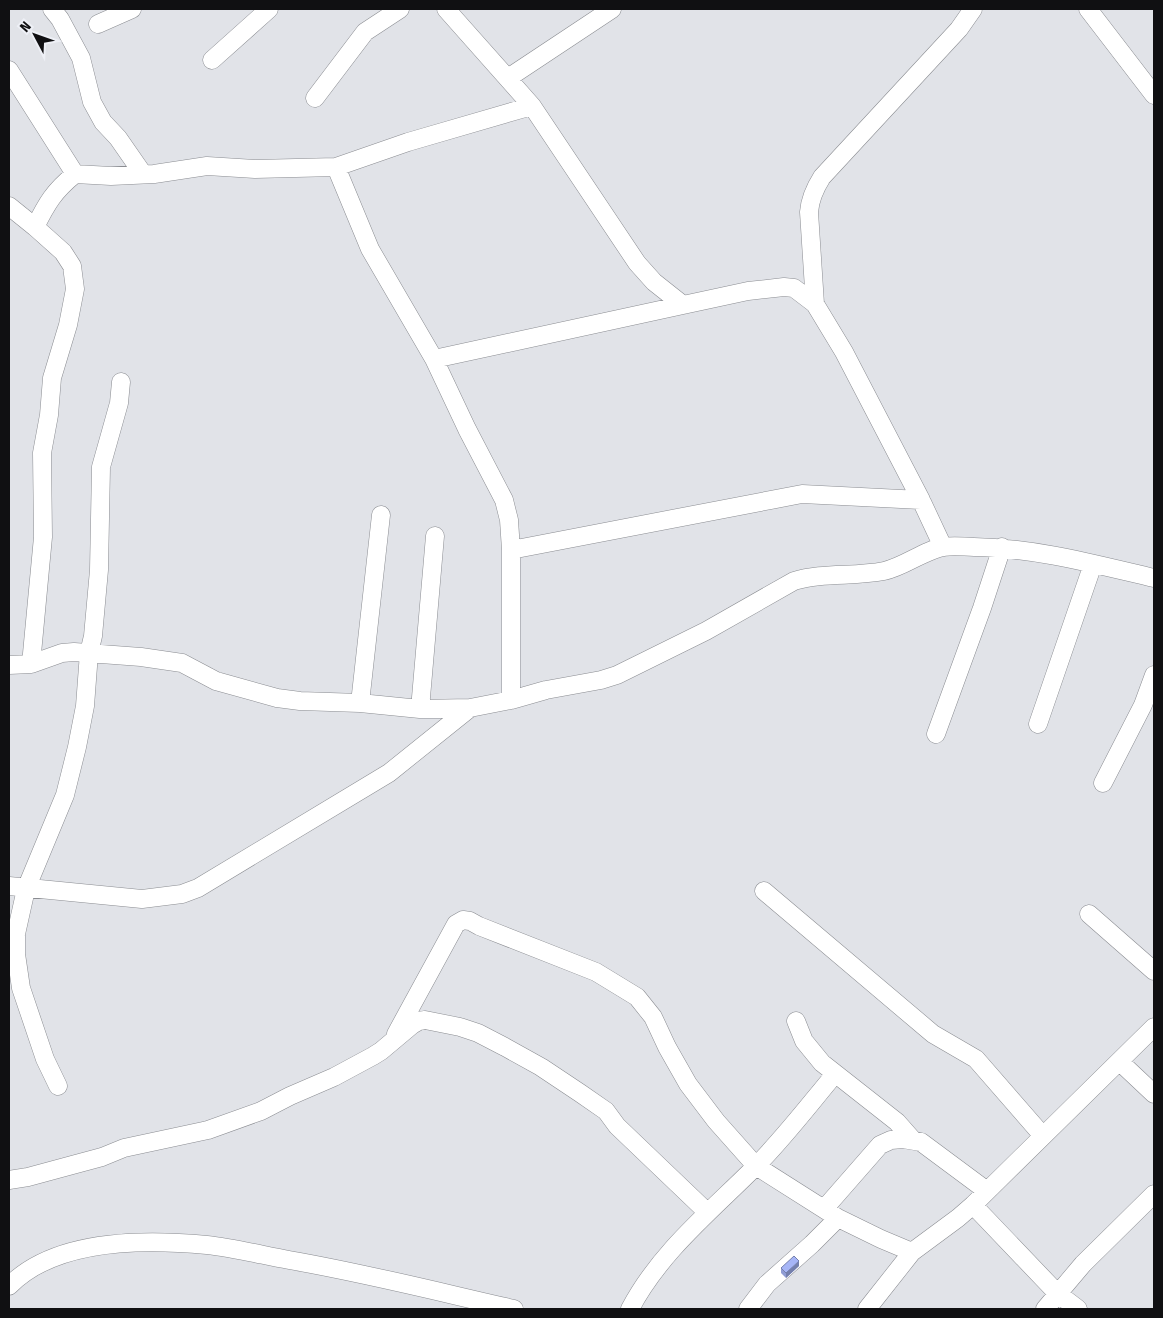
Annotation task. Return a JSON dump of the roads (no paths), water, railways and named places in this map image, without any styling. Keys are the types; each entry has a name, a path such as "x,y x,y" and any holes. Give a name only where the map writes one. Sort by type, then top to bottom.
{"street":[{"path":"52,9 60,19 81,58 92,102 103,122 118,138 143,174"},
{"path":"98,24 132,9"},
{"path":"212,60 269,9"},
{"path":"315,98 365,32 400,9"},
{"path":"446,9 532,106 637,263 654,282 683,305"},
{"path":"508,78 612,9"},
{"path":"815,304 809,212 810,202 815,189 822,177 959,29 973,9"},
{"path":"1088,9 1154,95"},
{"path":"9,70 75,174"},
{"path":"35,227 48,201 60,186 75,174 111,176 207,166 254,169 336,168 408,142 532,106"},
{"path":"336,168 370,249 434,359 467,429 504,500 509,520 511,550 512,700"},
{"path":"9,206 63,252 72,266 75,289 68,325 52,378 49,415 42,453 43,538 31,664"},
{"path":"434,359 748,291 784,287 794,288 815,304 844,352 921,500 943,547"},
{"path":"58,1086 45,1059 21,988 16,954 16,934 26,889 65,795 85,706 99,570 101,467 119,404 121,382"},
{"path":"511,550 802,494 921,500"},
{"path":"360,703 381,515"},
{"path":"420,709 435,536"},
{"path":"9,666 31,664 62,654 89,653 154,658 182,663 216,682 264,696 300,701 360,703 420,709 470,708 512,700 546,690 589,683 616,675 706,631 794,581 810,576 885,571 906,564 943,547 1002,547 1048,553 1154,578"},
{"path":"936,734 1002,547"},
{"path":"1038,724 1093,564"},
{"path":"1103,783 1143,705 1154,675"},
{"path":"9,886 142,899 174,895 198,888 389,773 470,708"},
{"path":"764,891 933,1034 976,1059 1043,1136"},
{"path":"1089,914 1154,971"},
{"path":"391,1043 456,924 463,920 470,921 596,972 637,997 653,1017 688,1084 716,1121 756,1166 831,1214 912,1252"},
{"path":"9,1180 28,1177 143,1144 208,1130 251,1115 334,1077 381,1051 412,1025 425,1020 460,1027 478,1033 540,1067 606,1111 618,1126 706,1212"},
{"path":"796,1021 804,1041 813,1053 835,1074 898,1122 912,1139"},
{"path":"867,1309 912,1252 929,1237 958,1218 973,1205 1154,1027"},
{"path":"1120,1062 1154,1094"},
{"path":"630,1309 645,1282 657,1266 706,1212 756,1166 835,1074"},
{"path":"748,1309 767,1284 812,1244 880,1145 891,1140 912,1139 921,1142 987,1191"},
{"path":"1045,1309 1083,1264 1152,1202"},
{"path":"973,1205 1057,1293 1078,1309"},
{"path":"9,1286 30,1269 70,1253 100,1245 140,1242 198,1245 332,1267 514,1309"}]}
